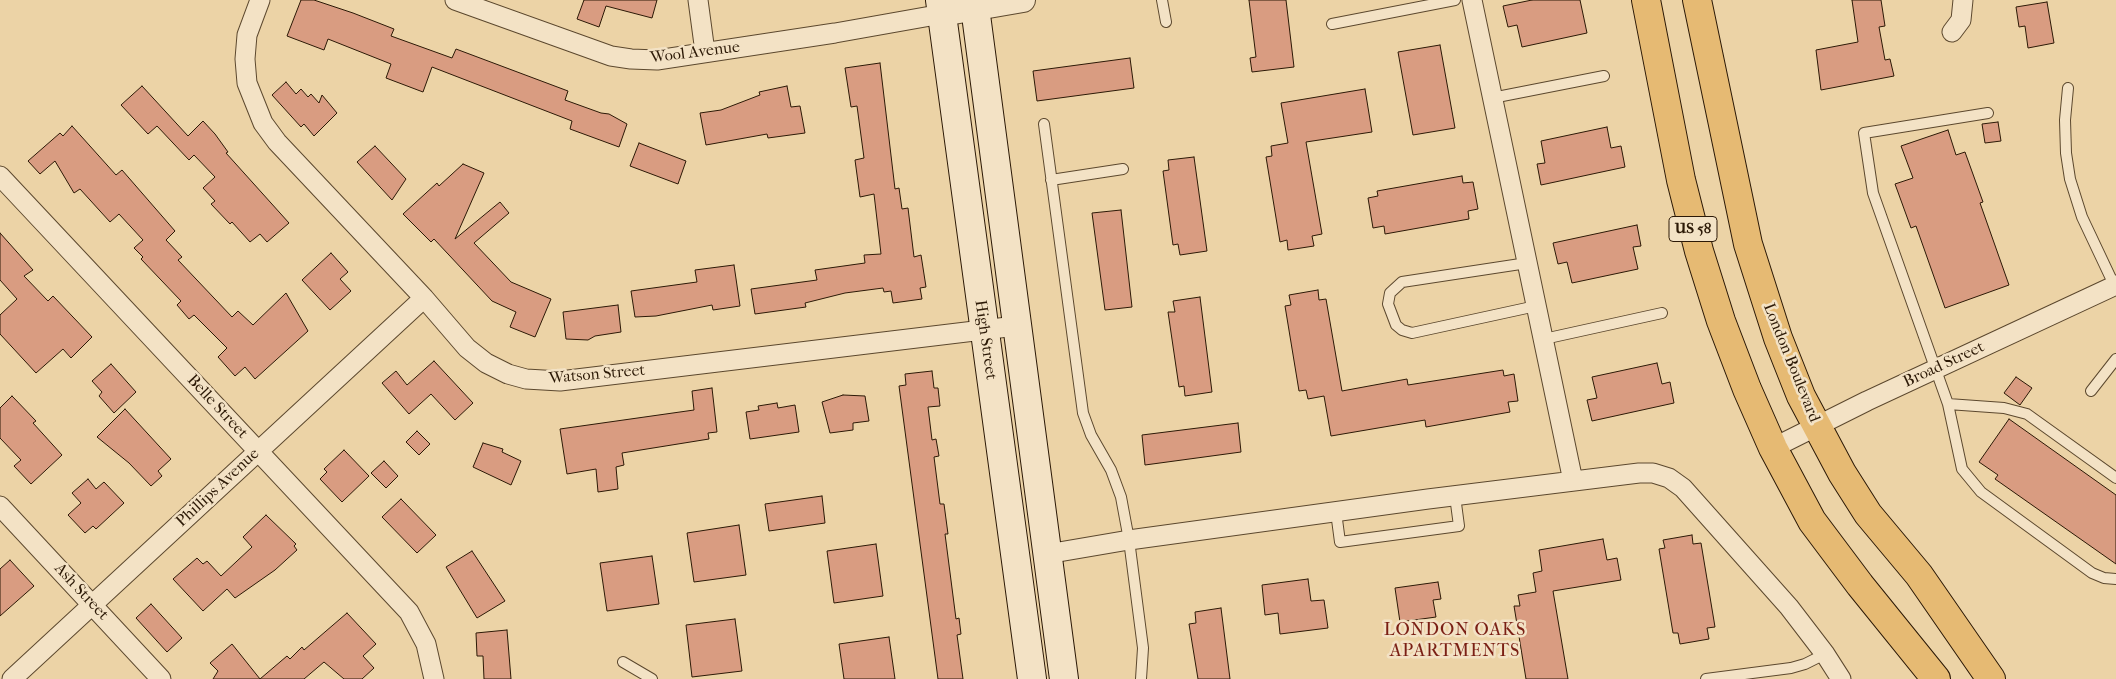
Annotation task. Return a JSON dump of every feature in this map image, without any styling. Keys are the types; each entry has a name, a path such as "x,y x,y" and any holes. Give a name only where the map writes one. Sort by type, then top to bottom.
{"main road":[{"name":"US 58","path":"1646,0 1682,180 1699,251 1724,329 1747,389 1774,448 1812,521 1860,585 1936,679"},
{"name":"London Boulevard","path":"1697,0 1748,244 1778,338 1816,426 1868,514 1919,575 1991,679"},
{"name":"High Street","path":"974,4 1064,679"},
{"name":"High Street","path":"941,7 983,330 1032,679"}],"street":[{"name":"Watson Street","path":"260,0 247,35 245,58 247,82 254,106 263,123 277,142 424,298 467,348 486,363 508,374 526,379 550,382 1016,326"},
{"name":"Wool Avenue","path":"455,0 611,56 657,60 835,33 941,7"},
{"path":"698,0 705,52"},
{"path":"941,7 1023,0"},
{"path":"1472,0 1573,481"},
{"path":"1952,32 1961,20 1963,0"},
{"name":"Belle Street","path":"0,176 409,612 426,644 434,679"},
{"name":"Broad Street","path":"1774,448 1935,369 2115,286"},
{"name":"Phillips Avenue","path":"12,679 424,298"},
{"path":"1047,554 1129,540 1455,496 1639,472 1653,473 1669,478 1683,488 1789,607 1825,654 1841,679"},
{"name":"Ash Street","path":"0,506 161,679"}],"lane":[{"path":"1162,0 1166,22"},
{"path":"1332,24 1455,0"},
{"path":"1492,98 1604,76"},
{"path":"2068,88 2065,120 2066,153 2070,179 2082,217 2115,286"},
{"path":"1988,112 1864,133 1873,193 1948,404 1962,469 1981,492 2092,573 2104,578 2116,579"},
{"path":"1044,124 1084,413 1091,435 1111,470 1121,498 1129,540 1143,648 1141,679"},
{"path":"1051,180 1123,169"},
{"path":"1527,263 1402,282 1390,293 1388,304 1396,325 1402,330 1412,333 1536,306"},
{"path":"1544,339 1662,313"},
{"path":"2091,391 2116,359"},
{"path":"1948,404 2004,408 2027,414 2116,478"},
{"path":"1336,512 1340,542 1350,541 1458,526 1455,496"},
{"path":"1706,679 1791,668 1806,664 1825,654"},
{"path":"623,662 652,679"}],"building":[{"path":"301,0 314,0 353,13 394,29 391,36 452,58 456,49 568,91 565,100 609,114 627,124 619,147 570,129 572,121 432,67 423,92 386,78 391,64 328,39 324,50 287,36"},
{"path":"584,0 657,0 652,18 606,6 599,27 577,19"},
{"path":"1249,0 1286,0 1294,67 1252,72 1250,58 1256,57"},
{"path":"1532,0 1580,0 1587,33 1522,47 1517,25 1508,27 1503,6"},
{"path":"1852,0 1881,0 1885,26 1879,27 1885,60 1890,59 1894,76 1821,90 1816,50 1858,42"},
{"path":"2047,2 2054,43 2028,48 2025,26 2019,27 2016,7"},
{"path":"1440,45 1455,128 1413,135 1398,52"},
{"path":"1130,58 1134,88 1037,101 1033,71"},
{"path":"880,63 895,189 899,188 902,209 908,208 914,257 921,255 926,287 920,288 922,299 893,303 891,291 884,292 883,288 845,293 805,303 806,307 755,314 751,289 817,280 815,270 865,263 864,255 881,254 874,194 860,197 855,160 864,158 857,106 851,107 845,68"},
{"path":"286,82 296,94 301,89 308,97 311,94 319,103 322,95 337,113 314,136 304,124 301,127 272,95"},
{"path":"142,86 188,136 203,121 228,152 226,153 289,223 267,242 260,234 250,242 232,222 230,224 211,204 215,201 203,188 215,177 194,155 189,160 157,126 148,134 121,105"},
{"path":"787,86 791,107 800,106 805,133 768,138 767,134 706,145 700,113 721,110 760,95 759,92"},
{"path":"1365,89 1372,132 1306,142 1322,234 1312,236 1314,246 1288,250 1287,240 1280,242 1266,157 1272,156 1271,146 1288,143 1281,103"},
{"path":"1998,122 2001,141 1985,143 1982,124"},
{"path":"72,126 116,175 122,170 175,231 166,240 182,257 178,260 232,317 238,311 253,325 286,293 308,331 255,379 245,367 235,376 218,357 227,348 194,315 189,319 177,305 181,301 141,259 143,257 134,248 143,240 119,214 110,222 80,189 74,193 55,161 40,174 28,161 60,133 63,136"},
{"path":"1607,127 1611,148 1621,146 1625,167 1541,185 1537,164 1545,163 1541,141"},
{"path":"1948,130 1956,155 1965,152 1983,202 1980,203 2009,285 1945,308 1916,226 1911,228 1895,184 1913,178 1901,146"},
{"path":"639,143 686,161 678,184 630,166"},
{"path":"375,146 406,179 392,200 357,162"},
{"path":"1194,157 1207,251 1180,255 1178,244 1173,245 1163,171 1169,170 1168,160"},
{"path":"463,164 484,173 455,239 500,202 509,213 474,243 511,282 551,299 535,337 510,327 516,312 492,301 434,239 431,242 403,214 437,183 439,186"},
{"path":"1462,176 1463,183 1473,182 1478,209 1468,211 1469,219 1385,234 1384,226 1373,228 1368,198 1378,196 1377,191"},
{"path":"1121,210 1132,307 1105,310 1092,213"},
{"path":"1637,225 1641,246 1633,247 1638,269 1572,283 1567,262 1558,264 1553,243"},
{"path":"0,233 33,270 24,276 48,301 53,296 92,337 71,358 63,349 36,373 0,334 0,315 17,299 0,280"},
{"path":"331,253 348,272 340,279 351,291 330,310 302,280"},
{"path":"734,265 740,306 713,310 712,305 656,316 635,317 631,291 697,282 695,270"},
{"path":"1318,290 1319,300 1326,299 1342,391 1407,379 1408,385 1503,370 1504,376 1514,374 1518,401 1508,402 1510,412 1426,427 1425,420 1331,436 1324,396 1308,399 1306,390 1299,391 1285,306 1291,305 1289,295"},
{"path":"1200,297 1212,392 1185,396 1184,386 1179,387 1168,312 1175,312 1173,301"},
{"path":"618,305 621,332 595,336 588,340 566,339 563,312"},
{"path":"434,361 473,403 455,420 431,394 409,414 382,383 396,371 407,385"},
{"path":"1657,363 1662,384 1670,382 1674,403 1592,421 1587,400 1597,398 1592,377"},
{"path":"111,364 136,392 114,413 99,396 102,392 92,381"},
{"path":"932,371 934,388 938,388 940,406 928,407 932,440 936,439 939,456 934,457 940,504 944,504 948,534 945,534 956,619 959,618 961,634 957,635 963,679 938,679 899,386 906,385 905,374"},
{"path":"2016,377 2032,388 2020,405 2004,393"},
{"path":"712,388 717,432 708,433 709,439 622,453 624,465 616,467 618,489 598,492 596,469 567,474 560,429 694,410 692,391"},
{"path":"843,395 865,396 869,421 853,423 853,430 830,433 822,402"},
{"path":"12,396 36,421 33,423 62,455 31,484 14,466 21,460 0,438 0,408"},
{"path":"777,403 778,408 795,405 799,432 750,439 746,412 759,410 758,406"},
{"path":"125,409 171,459 158,471 162,476 151,486 129,463 97,437"},
{"path":"2009,419 2116,495 2116,564 1995,479 1998,475 1979,462"},
{"path":"1238,423 1241,452 1145,465 1142,435"},
{"path":"417,431 430,444 419,455 406,442"},
{"path":"483,443 503,449 502,452 521,461 511,485 473,467"},
{"path":"344,450 369,476 342,502 320,479 327,472 324,469"},
{"path":"384,461 398,476 386,488 371,473"},
{"path":"88,479 96,489 104,482 124,503 96,529 93,526 85,533 68,515 81,503 72,493"},
{"path":"822,496 825,523 769,531 765,504"},
{"path":"401,499 436,535 417,553 382,517"},
{"path":"266,515 296,544 294,546 297,550 275,570 235,598 227,589 203,611 173,579 197,558 203,564 207,561 221,576 252,547 243,537"},
{"path":"739,525 746,575 694,582 687,533"},
{"path":"1692,535 1693,544 1701,543 1715,627 1707,628 1709,639 1680,644 1678,633 1673,633 1659,549 1665,548 1663,540"},
{"path":"1603,539 1607,560 1617,558 1621,580 1553,591 1568,679 1526,679 1514,606 1520,606 1518,595 1536,592 1533,573 1542,571 1539,550"},
{"path":"876,544 883,596 834,603 827,551"},
{"path":"472,551 505,601 477,618 446,567"},
{"path":"652,556 659,604 607,611 600,563"},
{"path":"10,560 34,586 0,616 0,569"},
{"path":"1308,579 1311,601 1324,600 1328,628 1280,634 1278,613 1265,615 1262,585"},
{"path":"1438,582 1441,599 1433,600 1436,617 1400,622 1395,588"},
{"path":"151,604 182,638 167,652 136,618"},
{"path":"1221,608 1230,679 1198,679 1189,624 1196,623 1195,612"},
{"path":"347,613 376,644 363,656 374,668 362,679 344,679 324,662 304,679 260,679 287,656 290,659 302,647 304,650"},
{"path":"735,619 742,671 692,677 686,625"},
{"path":"507,630 511,679 484,679 483,656 477,656 476,633"},
{"path":"889,637 895,679 844,679 839,644"},
{"path":"232,644 260,679 213,679 218,671 210,663"}],"district":[{"name":"LONDON OAKS APARTMENTS","path":"1455,641"}]}
